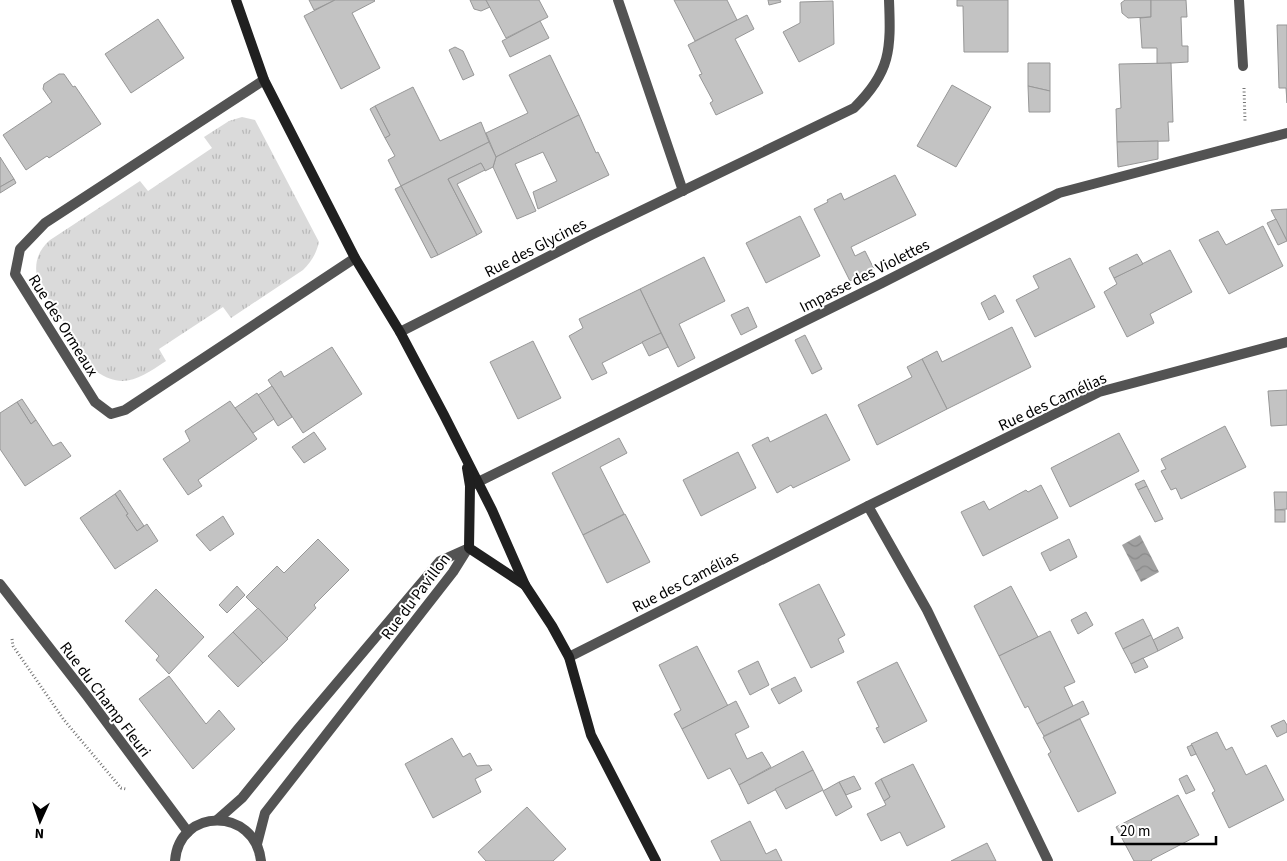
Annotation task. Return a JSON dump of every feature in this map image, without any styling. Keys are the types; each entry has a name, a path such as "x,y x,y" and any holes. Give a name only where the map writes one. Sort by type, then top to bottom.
{"main road":[{"path":"236,0 264,80 356,258 400,332 466,459 474,485 492,510 525,585 552,626 568,657 591,735 656,861"},
{"path":"474,485 469,548 525,585"}],"street":[{"path":"618,0 684,191"},
{"name":"Rue des Glycines","path":"400,332 591,235 854,108 868,94 881,76 888,56 890,29 888,0"},
{"path":"1238,0 1243,66"},
{"name":"Rue des Ormeaux","path":"264,80 45,223 20,249 15,274 96,402 111,414 125,410 356,258"},
{"name":"Impasse des Violettes","path":"474,485 1059,193 1287,133"},
{"name":"Rue des Camélias","path":"568,657 1100,392 1287,342"},
{"path":"868,506 927,610 1048,861"},
{"name":"Rue du Pavillon","path":"216,820 242,798 298,728 440,561 469,548"},
{"name":"Rue du Pavillon","path":"257,844 265,813 453,572 469,548"},
{"name":"Rue du Champ Fleuri","path":"0,584 87,696 188,832"},
{"path":"175,861 179,844 188,832 201,823 225,820 240,826 252,836 257,844 261,861"}],"path":[{"path":"1243,66 1246,144"}],"green space":[{"path":"242,117 255,120 319,242 313,257 303,270 231,318 223,307 159,349 166,361 149,372 132,380 124,381 106,377 96,371 40,287 36,268 41,250 50,240 140,181 148,191 212,148 204,137 229,121"}],"water":[{"path":"1140,535 1159,572 1141,582 1122,545"}],"building":[{"path":"309,0 335,0 314,10"},
{"path":"335,0 375,1 352,13 380,68 341,89 304,16"},
{"path":"470,0 486,0 490,7 481,11 474,9"},
{"path":"486,0 539,0 548,17 506,38"},
{"path":"674,0 727,0 737,20 695,41"},
{"path":"768,0 780,0 781,2 769,5"},
{"path":"957,0 1008,0 1008,52 964,52 963,6 957,6"},
{"path":"1125,0 1151,0 1151,17 1128,18 1122,13 1121,3"},
{"path":"1151,0 1186,0 1187,17 1181,17 1182,46 1188,46 1188,62 1157,64 1157,48 1142,48 1140,18 1151,17"},
{"path":"833,1 834,44 799,62 783,32 800,23 800,2"},
{"path":"747,15 754,29 735,39 763,93 716,115 710,103 713,101 699,75 702,74 688,45"},
{"path":"158,19 184,58 131,93 105,54"},
{"path":"540,21 549,38 510,57 502,41"},
{"path":"1277,25 1287,25 1287,103 1286,88 1279,88"},
{"path":"455,47 463,51 474,75 463,80 449,50"},
{"path":"550,55 579,115 496,157 486,133 528,113 509,75"},
{"path":"1028,63 1050,63 1050,91 1028,86"},
{"path":"1171,63 1173,122 1168,122 1169,141 1117,142 1116,109 1121,108 1119,64"},
{"path":"59,74 64,74 73,87 75,86 101,124 49,158 47,156 26,170 3,135 52,102 43,89 44,84"},
{"path":"952,85 991,107 956,167 917,146"},
{"path":"1028,86 1050,91 1050,112 1029,112"},
{"path":"413,87 440,141 481,122 489,142 401,186 388,160 395,156 385,138 390,135 375,106"},
{"path":"375,106 390,135 385,138 370,109"},
{"path":"579,115 596,153 598,152 609,175 538,209 533,192 557,181 543,152 515,164 536,211 517,219 493,167 496,157"},
{"path":"1158,141 1158,159 1118,167 1117,142"},
{"path":"489,142 496,157 493,167 485,171 481,163 448,179 477,235 438,255 401,186"},
{"path":"0,157 14,179 0,187"},
{"path":"481,163 485,170 457,184 482,232 477,235 448,179"},
{"path":"895,175 916,215 851,247 855,256 865,251 874,269 850,281 814,209 841,193 844,200"},
{"path":"14,179 16,183 0,193 0,187"},
{"path":"401,186 438,255 431,258 395,189"},
{"path":"1287,209 1287,241 1271,210"},
{"path":"800,216 820,256 766,283 746,243"},
{"path":"1276,219 1287,241 1278,245 1267,223"},
{"path":"1263,226 1283,266 1229,294 1199,240 1218,231 1226,245"},
{"path":"1170,250 1192,292 1150,314 1154,323 1127,337 1104,292 1117,284 1114,278"},
{"path":"1137,254 1143,264 1114,278 1109,268"},
{"path":"704,257 725,301 679,324 695,358 678,367 640,289"},
{"path":"1070,258 1095,307 1035,337 1016,300 1039,288 1033,276"},
{"path":"640,289 661,333 602,363 607,373 592,380 569,336 583,328 579,319"},
{"path":"995,295 1004,312 989,320 981,303"},
{"path":"748,307 757,327 741,335 731,315"},
{"path":"1012,327 1031,367 947,409 922,359 937,351 942,362"},
{"path":"661,333 668,347 649,356 642,342"},
{"path":"805,335 822,369 812,374 795,340"},
{"path":"533,341 561,398 518,419 490,362"},
{"path":"332,347 362,394 303,433 268,380 281,371 284,377"},
{"path":"922,359 947,409 877,445 858,405 912,377 907,367"},
{"path":"272,386 292,417 278,426 258,395"},
{"path":"1287,390 1287,425 1271,426 1268,391"},
{"path":"257,393 274,419 253,433 235,408"},
{"path":"22,399 36,420 31,424 17,402"},
{"path":"230,401 257,439 198,480 202,486 188,495 163,459 190,441 185,431"},
{"path":"17,402 31,424 36,420 53,446 61,442 71,456 25,486 0,449 0,413"},
{"path":"826,414 850,460 793,488 791,485 777,493 752,445 768,437 770,442"},
{"path":"1225,426 1246,467 1181,499 1176,488 1171,490 1161,471 1166,469 1161,459"},
{"path":"314,432 326,449 304,463 292,447"},
{"path":"1119,433 1139,471 1070,507 1051,468"},
{"path":"619,438 627,453 600,467 624,514 583,535 552,473"},
{"path":"738,452 756,488 701,516 683,480"},
{"path":"1144,480 1147,486 1138,490 1135,484"},
{"path":"1041,485 1058,518 983,556 961,512 984,501 989,510 1026,490 1028,492"},
{"path":"1147,486 1163,519 1155,522 1138,490"},
{"path":"120,490 144,526 137,531 115,494"},
{"path":"1274,492 1287,492 1287,509 1275,510"},
{"path":"115,494 137,531 147,524 158,541 115,569 80,518"},
{"path":"1275,510 1285,510 1285,522 1275,522"},
{"path":"625,514 650,562 607,583 583,535"},
{"path":"223,516 234,534 210,551 196,535"},
{"path":"318,539 349,570 314,605 316,608 287,638 246,597 277,566 284,573"},
{"path":"1069,539 1077,557 1050,571 1041,553"},
{"path":"819,584 845,635 838,639 844,652 811,668 779,604"},
{"path":"237,586 245,595 227,613 219,605"},
{"path":"1011,586 1038,637 999,656 974,606"},
{"path":"156,589 204,637 169,674 156,660 159,656 125,621"},
{"path":"258,608 288,639 263,663 233,632"},
{"path":"1086,612 1093,625 1078,634 1071,620"},
{"path":"1143,619 1151,635 1123,649 1115,633"},
{"path":"1178,627 1183,638 1158,651 1153,640"},
{"path":"1050,631 1075,682 1064,687 1073,706 1037,724 1028,706 1025,708 999,656"},
{"path":"233,632 263,663 238,687 208,656"},
{"path":"1151,635 1158,651 1131,664 1123,649"},
{"path":"697,646 728,706 682,729 674,714 681,710 659,665"},
{"path":"1143,658 1148,667 1135,673 1131,664"},
{"path":"758,661 769,685 750,695 738,671"},
{"path":"897,662 927,721 884,743 876,728 879,727 857,682"},
{"path":"169,676 206,724 219,710 235,729 193,769 139,699"},
{"path":"795,677 802,691 779,704 771,689"},
{"path":"736,701 749,727 735,734 747,759 762,752 771,767 739,785 730,768 708,779 682,729"},
{"path":"1083,701 1089,714 1044,736 1037,724"},
{"path":"1080,719 1116,793 1078,812 1048,754 1051,752 1043,737"},
{"path":"1284,720 1287,725 1287,732 1277,737 1271,726"},
{"path":"1217,732 1226,750 1232,747 1246,775 1266,765 1284,800 1229,828 1212,793 1215,791 1191,744"},
{"path":"452,738 463,757 470,753 477,766 489,765 492,770 475,779 481,792 433,818 405,764"},
{"path":"1192,745 1196,754 1191,756 1187,747"},
{"path":"803,751 813,770 748,804 739,785"},
{"path":"913,764 945,827 907,846 900,832 881,841 867,814 886,805 884,801 890,797 881,779"},
{"path":"813,770 823,790 786,809 775,789"},
{"path":"1187,775 1195,790 1186,794 1179,779"},
{"path":"854,776 861,789 846,795 839,782"},
{"path":"881,779 890,797 884,801 875,783"},
{"path":"839,782 852,807 836,816 823,791"},
{"path":"1178,795 1199,835 1152,861 1134,861 1116,827"},
{"path":"527,807 566,849 553,861 486,861 478,852"},
{"path":"750,821 766,854 776,849 782,861 721,861 711,841"},
{"path":"987,843 996,861 951,861"}]}
